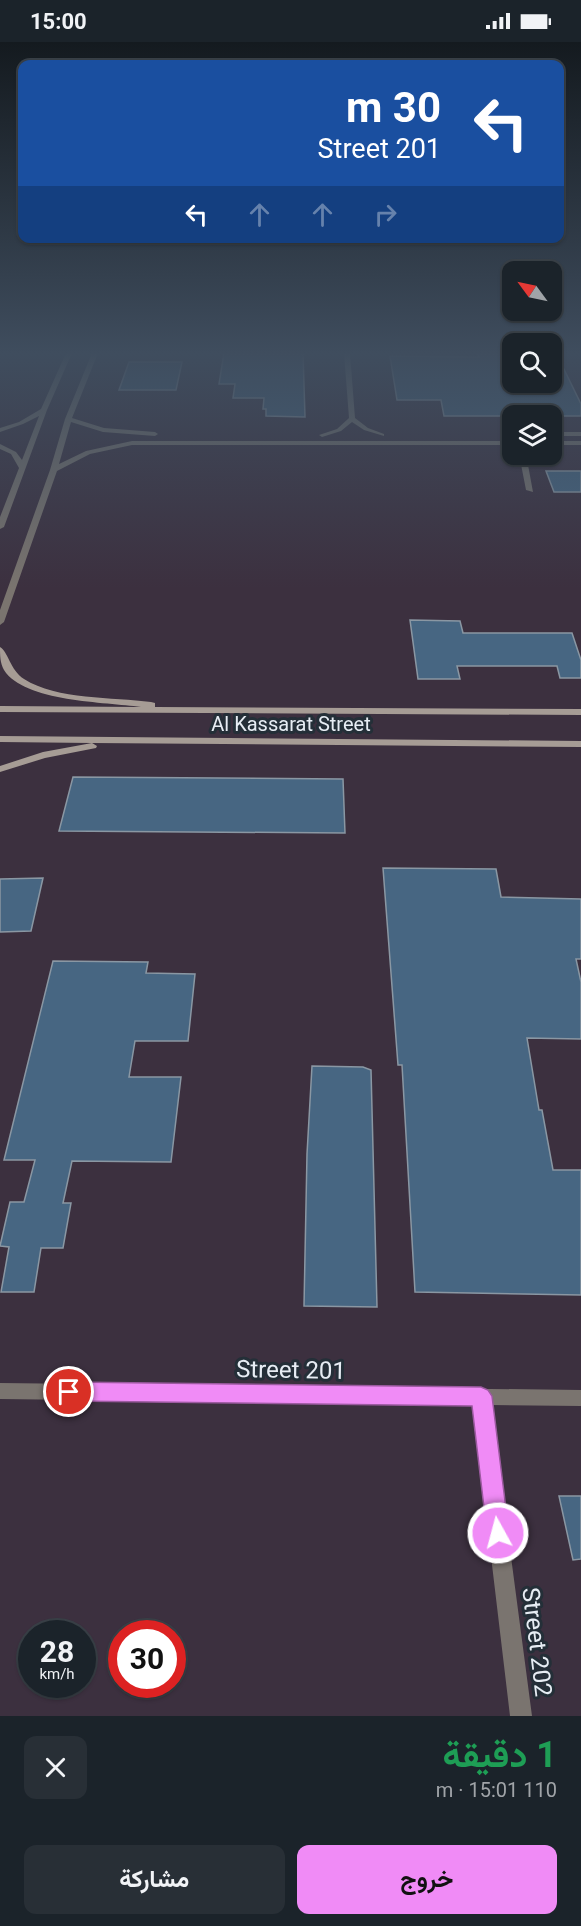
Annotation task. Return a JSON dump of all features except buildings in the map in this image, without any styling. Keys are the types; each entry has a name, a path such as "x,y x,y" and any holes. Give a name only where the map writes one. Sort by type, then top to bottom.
{"street":[{"path":"0,528 36,431"},
{"path":"0,622 54,470 64,431"},
{"path":"112,431 135,434 502,435"},
{"path":"321,435 335,431"},
{"path":"372,431 382,435"},
{"path":"562,434 581,434"},
{"path":"54,470 88,453 139,442 502,443"},
{"path":"562,443 581,443"},
{"path":"0,446 14,453 22,467"},
{"path":"524,465 530,490"},
{"path":"0,650 10,672 32,687 50,692 191,711"},
{"name":"Al Kassarat Street","path":"0,709 581,712"},
{"name":"Al Kassarat Street","path":"0,739 581,744"},
{"path":"0,769 43,754 120,741"},
{"name":"Street 201","path":"0,1391 581,1398"},
{"name":"Street 202","path":"481,1396 521,1716"}],"shaded area":[{"path":"0,431 502,431 502,465 562,465 562,431 581,431 581,1716 0,1716"}],"route":[{"path":"69,1392 481,1396 498,1533"}]}
